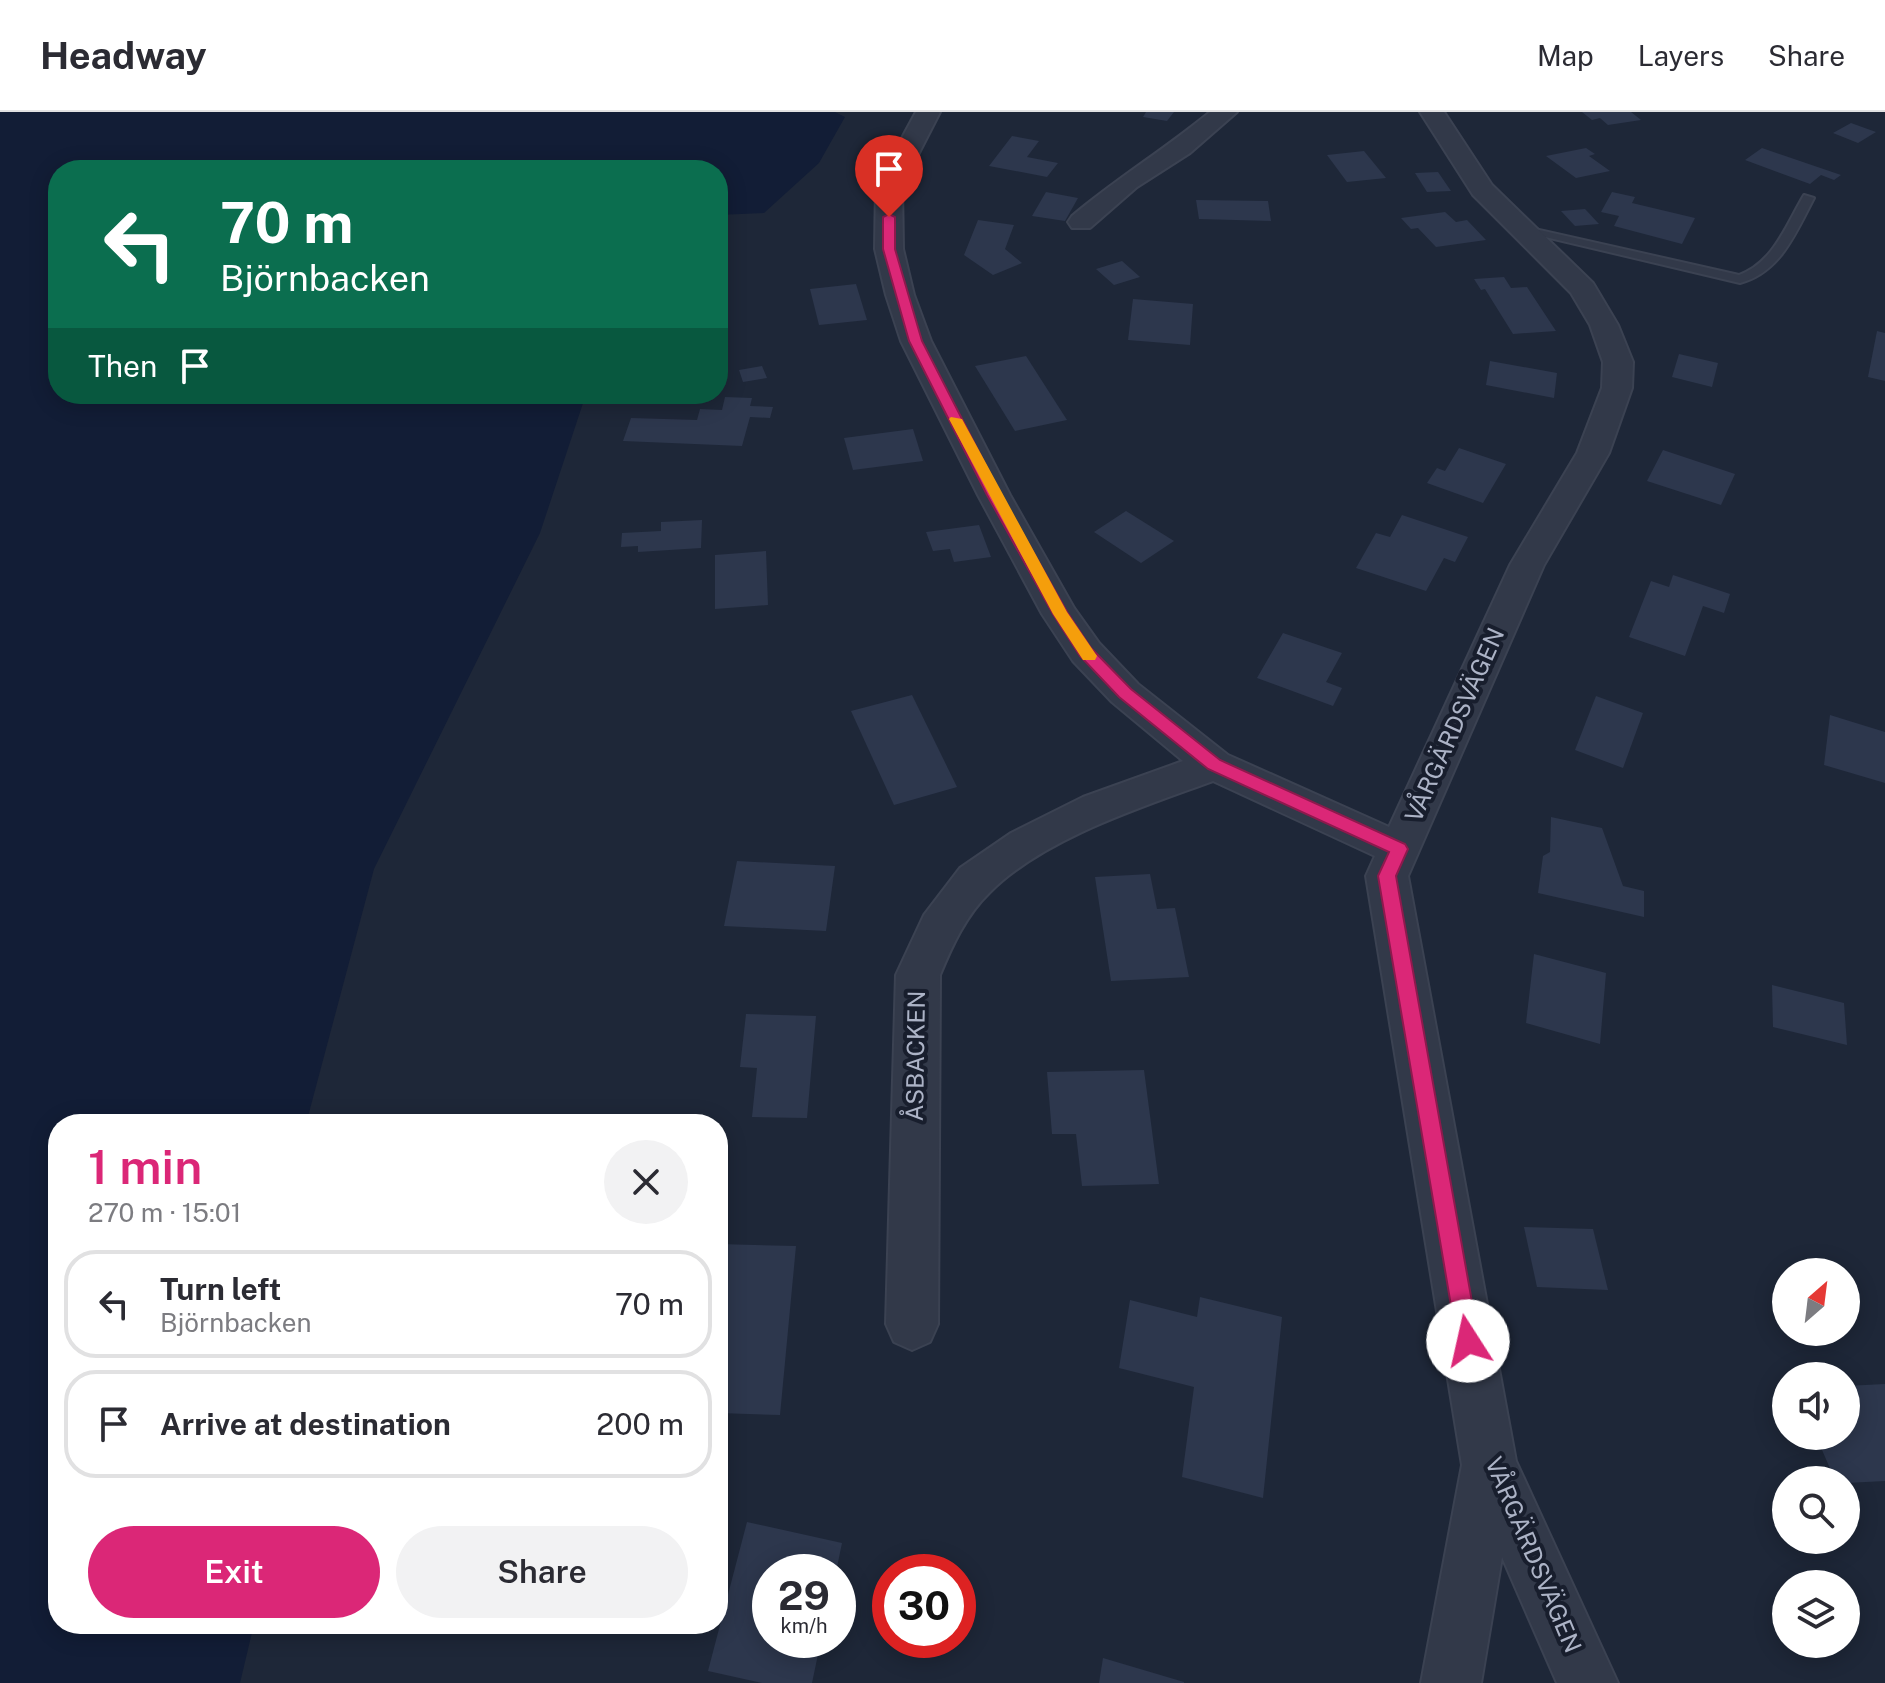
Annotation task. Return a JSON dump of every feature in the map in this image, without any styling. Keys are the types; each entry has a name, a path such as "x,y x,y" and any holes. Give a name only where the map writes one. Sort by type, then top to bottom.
{"street":[{"path":"928,112 889,186 889,249 916,341 994,495 1060,614 1086,652 1125,693 1214,765 1399,849"},
{"path":"1081,222 1128,182 1181,148 1225,112"},
{"name":"VÅRGÄRDSVÄGEN","path":"1432,112 1482,190 1583,289 1604,325 1618,362 1617,388 1593,453 1527,565 1387,876 1489,1465 1588,1683"},
{"name":"ÅSBACKEN","path":"912,1324 918,975 939,927 975,880 1025,844 1097,808 1214,765"},
{"path":"1451,1683 1489,1465"}],"lane":[{"path":"1522,230 1740,279 1754,276 1772,261 1808,198"}],"water":[{"path":"0,112 835,112 845,117 819,163 764,213 728,215 728,160 48,160 48,404 583,404 540,533 374,869 309,1114 48,1114 48,1634 252,1634 240,1683 0,1683"}],"building":[{"path":"1146,112 1174,112 1167,121 1143,117"},
{"path":"1582,112 1631,112 1641,120 1608,125 1600,118 1592,120"},
{"path":"1851,123 1876,132 1858,143 1833,133"},
{"path":"1012,136 1039,141 1027,157 1058,163 1047,177 989,166"},
{"path":"1586,148 1595,154 1589,156 1610,171 1576,178 1546,156"},
{"path":"1762,148 1841,175 1834,180 1821,175 1810,184 1745,160"},
{"path":"1364,151 1386,178 1347,182 1327,155"},
{"path":"1438,172 1451,191 1427,192 1415,173"},
{"path":"1046,192 1078,198 1065,221 1032,216"},
{"path":"1612,192 1635,197 1632,203 1695,218 1682,244 1614,226 1619,216 1601,212"},
{"path":"1196,200 1268,201 1271,221 1199,219"},
{"path":"1585,209 1599,224 1575,226 1561,211"},
{"path":"1445,212 1456,222 1467,220 1486,240 1436,247 1418,228 1411,229 1401,218"},
{"path":"978,220 1014,225 1005,249 1022,263 993,275 964,255"},
{"path":"1122,261 1140,277 1114,285 1096,269"},
{"path":"1504,277 1511,288 1527,287 1556,331 1513,334 1485,289 1481,290 1474,279"},
{"path":"856,284 867,320 819,325 810,289"},
{"path":"1133,299 1193,304 1190,345 1128,340"},
{"path":"1877,331 1885,333 1885,381 1868,377"},
{"path":"1679,354 1718,363 1712,387 1672,377"},
{"path":"1026,356 1067,420 1015,431 975,366"},
{"path":"1490,361 1557,373 1554,398 1486,385"},
{"path":"762,366 767,378 743,382 739,370"},
{"path":"728,397 752,398 750,406 773,407 770,418 750,417 742,446 623,441 631,418 697,420 700,409 722,410 723,404 728,404"},
{"path":"913,429 923,461 853,470 844,438"},
{"path":"1459,448 1506,464 1483,503 1427,483 1437,468 1445,471"},
{"path":"1663,450 1735,474 1721,505 1647,481"},
{"path":"1126,511 1174,541 1141,563 1094,532"},
{"path":"1402,515 1468,537 1455,562 1444,558 1426,591 1356,568 1376,533 1390,537"},
{"path":"702,520 701,548 638,552 638,546 621,547 622,533 661,531 661,522"},
{"path":"979,525 991,557 954,562 950,549 933,551 926,532"},
{"path":"766,551 768,605 715,609 715,555"},
{"path":"1673,575 1730,594 1724,613 1703,606 1685,656 1629,637 1651,581 1669,587"},
{"path":"1283,633 1342,653 1326,682 1342,688 1333,706 1257,678"},
{"path":"912,695 957,787 894,805 851,711"},
{"path":"1596,696 1643,713 1623,768 1575,750"},
{"path":"1830,715 1885,732 1885,783 1824,765"},
{"path":"1551,817 1602,828 1623,886 1644,891 1644,917 1538,893 1543,856 1550,852"},
{"path":"737,861 835,866 826,931 724,926"},
{"path":"1150,874 1157,909 1175,908 1189,977 1111,981 1095,877"},
{"path":"1534,954 1606,973 1600,1044 1526,1023"},
{"path":"1772,985 1844,1003 1847,1045 1773,1027"},
{"path":"746,1014 816,1016 807,1118 752,1117 757,1068 740,1067"},
{"path":"1144,1070 1159,1184 1082,1186 1076,1134 1052,1134 1047,1072"},
{"path":"1524,1227 1593,1229 1608,1290 1537,1287"},
{"path":"728,1244 796,1246 780,1415 728,1413"},
{"path":"1200,1297 1282,1317 1263,1498 1182,1477 1194,1387 1119,1368 1130,1300 1197,1317"},
{"path":"1885,1384 1885,1481 1860,1482 1860,1466 1829,1466 1822,1450 1860,1450 1860,1385"},
{"path":"747,1522 842,1543 840,1554 752,1554 752,1658 817,1658 812,1683 762,1683 708,1671 718,1634 728,1634 728,1595"},
{"path":"1103,1658 1184,1682 1184,1683 1099,1683"}],"slow traffic":[{"path":"956,419 1060,614 1089,656"}],"route":[{"path":"889,217 889,249 916,341 994,495 1060,614 1086,652 1125,693 1214,765 1399,849 1387,876 1468,1341"}]}
